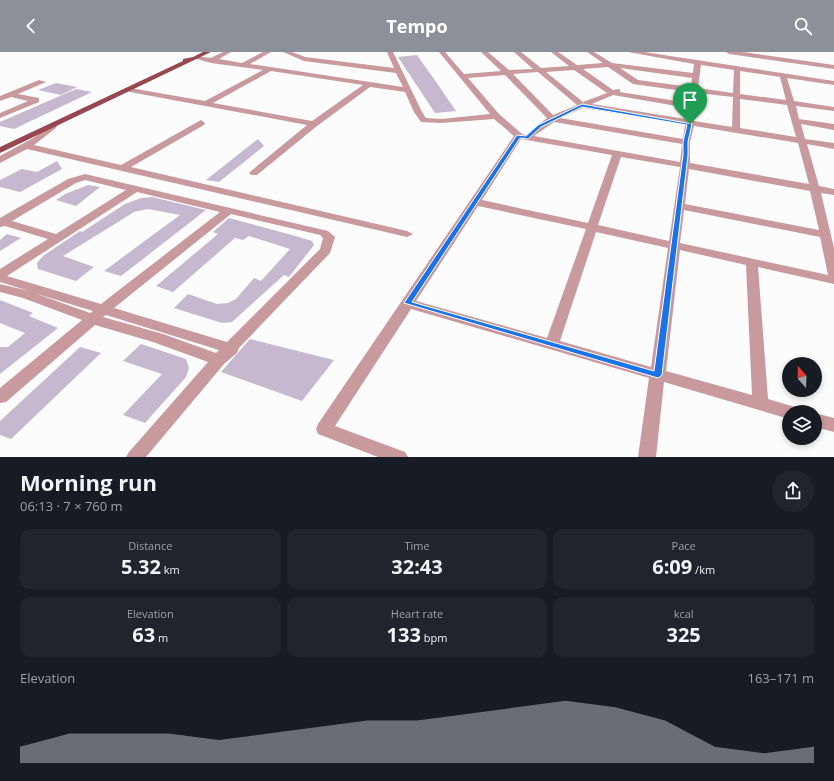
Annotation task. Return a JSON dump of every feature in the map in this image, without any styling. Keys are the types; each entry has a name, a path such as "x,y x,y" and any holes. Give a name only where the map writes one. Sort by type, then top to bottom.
{"main road":[{"path":"0,143 183,57 208,52"},
{"path":"0,150 130,90 194,56"}],"street":[{"path":"211,61 228,52"},
{"path":"244,65 268,52"},
{"path":"286,52 304,59 399,71"},
{"path":"390,52 407,90 418,112 424,120 441,121 496,116"},
{"path":"442,52 496,116 523,137 834,192"},
{"path":"484,52 508,72 553,119 686,142"},
{"path":"517,52 582,105 690,124 834,146"},
{"path":"554,52 612,93 692,106"},
{"path":"590,52 636,82 834,109"},
{"path":"631,52 834,83"},
{"path":"723,66 729,52 834,67"},
{"path":"194,56 211,61 407,90"},
{"path":"647,457 686,142 690,124 698,62"},
{"path":"462,76 609,65 696,76"},
{"path":"736,131 737,68"},
{"path":"206,104 270,69"},
{"path":"783,75 815,189 834,274"},
{"path":"0,99 42,82"},
{"path":"398,457 324,429 475,202 523,137 553,119 636,82"},
{"path":"254,173 314,124 368,85"},
{"path":"130,90 314,124"},
{"path":"0,116 36,100 10,95"},
{"path":"796,121 834,127"},
{"path":"123,168 201,123"},
{"path":"0,160 46,134 53,126"},
{"path":"27,146 407,234"},
{"path":"552,344 616,154"},
{"path":"1,222 78,178 92,178 324,233 329,237 326,250 232,349 219,360 135,457"},
{"path":"0,276 56,238 136,188"},
{"path":"475,202 834,280"},
{"path":"679,206 825,235"},
{"path":"0,397 103,310 228,211"},
{"path":"1,222 56,238"},
{"path":"752,262 760,404"},
{"path":"0,276 103,310 232,349"},
{"path":"0,288 27,295 92,319 158,338 219,360"},
{"path":"408,303 782,410"},
{"path":"822,422 834,425"}],"building":[{"path":"417,55 456,111 435,113 398,57"},
{"path":"56,83 77,87 61,95 38,90"},
{"path":"76,89 92,92 14,129 0,126 0,122"},
{"path":"258,139 264,146 219,182 206,180"},
{"path":"57,161 62,169 20,192 0,187 0,180 22,169 37,172"},
{"path":"88,185 100,187 76,206 56,200 65,194"},
{"path":"152,197 206,210 121,276 104,271 180,215 148,209 134,212 63,256 94,267 76,281 38,269 37,263 43,256 80,231 82,232 125,204 141,198"},
{"path":"229,218 312,241 314,245 289,277 284,275 232,322 222,323 174,308 188,294 217,304 228,303 236,299 254,278 261,281 290,249 249,236 243,240 235,238 173,292 156,286 218,234 213,232"},
{"path":"7,234 21,238 0,251 0,240"},
{"path":"0,300 33,313 29,316 58,328 0,374 0,347 8,347 25,333 0,323"},
{"path":"250,339 334,360 302,401 221,372"},
{"path":"141,344 186,359 189,368 186,377 145,423 123,415 162,374 123,361"},
{"path":"80,347 101,353 11,439 0,435 0,421"}],"route":[{"path":"582,105 690,124 686,142 686,155 658,375 408,303 519,136 527,138 540,126 582,105"}]}
